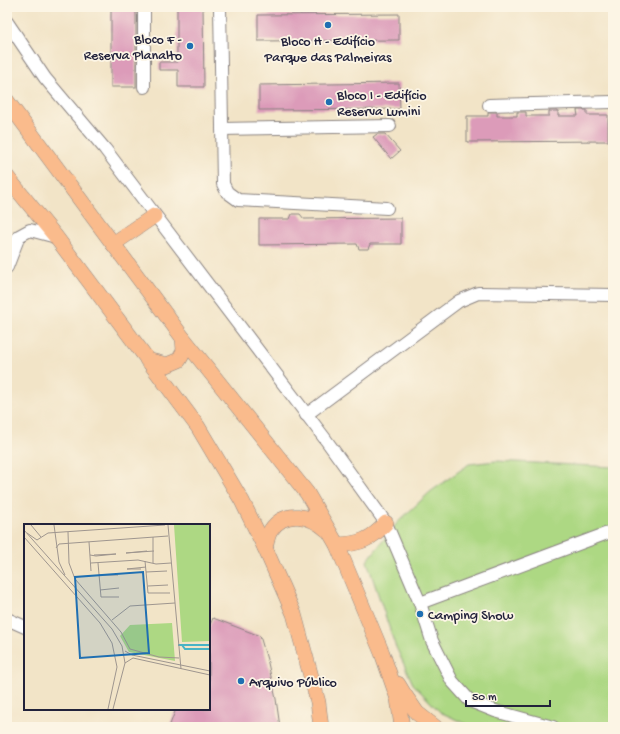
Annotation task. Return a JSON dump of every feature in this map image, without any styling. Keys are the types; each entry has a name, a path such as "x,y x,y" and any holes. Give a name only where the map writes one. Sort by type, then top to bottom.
{"main road":[{"path":"7,101 183,338 307,494 335,540 382,653 398,700 402,727"},
{"path":"7,177 56,237 198,426 242,501 266,548 294,614 318,702 321,727"},
{"path":"113,244 154,216"},
{"path":"147,360 167,365 179,360 184,351 183,338"},
{"path":"266,548 270,530 278,522 288,517 301,517 319,523 335,540 350,544 363,541 377,534 386,523"},
{"path":"382,653 404,694 417,713 434,727"}],"street":[{"path":"144,7 144,87"},
{"path":"220,7 223,184 227,192 238,200 387,208"},
{"path":"7,22 45,78 104,149 386,523 420,602 436,648 452,681 470,701 495,711 553,727"},
{"path":"489,105 613,102"},
{"path":"222,129 390,126"},
{"path":"7,267 19,236 30,230 56,237"},
{"path":"306,415 459,301 478,293 613,295"},
{"path":"420,602 613,530"},
{"path":"7,619 24,627"}],"green space":[{"path":"496,461 613,467 613,727 472,727 440,712 413,684 395,645 367,561 397,523 430,492 469,464"}],"building":[{"path":"111,7 136,7 136,87 111,87"},
{"name":"Bloco F - Reserva Planalto","path":"177,7 203,7 204,87 178,87 178,70 159,70 159,62 177,62"},
{"name":"Bloco H - Edifício Parque das Palmeiras","path":"399,14 399,40 258,41 258,15"},
{"name":"Bloco I - Edifício Reserva Lumini","path":"399,83 400,109 259,110 259,85"},
{"path":"577,110 587,110 587,115 608,115 608,141 467,142 467,116 488,116 488,112 497,112 497,116 517,116 517,112 526,112 526,116 549,116 549,111 558,111 558,116 578,116"},
{"path":"377,134 385,134 400,151 391,159 373,137"},
{"path":"292,214 300,214 304,219 401,218 401,244 370,244 368,249 359,249 357,244 259,245 259,219 290,219"},
{"name":"Arquivo Público","path":"213,618 260,636 276,699 280,727 169,727 176,710 210,710 210,625"}],"place":[{"name":"Bloco H - Edifício Parque das Palmeiras","path":"328,25"},
{"name":"Bloco F - Reserva Planalto","path":"190,46"},
{"name":"Bloco I - Edifício Reserva Lumini","path":"329,102"},
{"name":"Camping Show","path":"420,614"},
{"name":"Arquivo Público","path":"241,681"}]}
